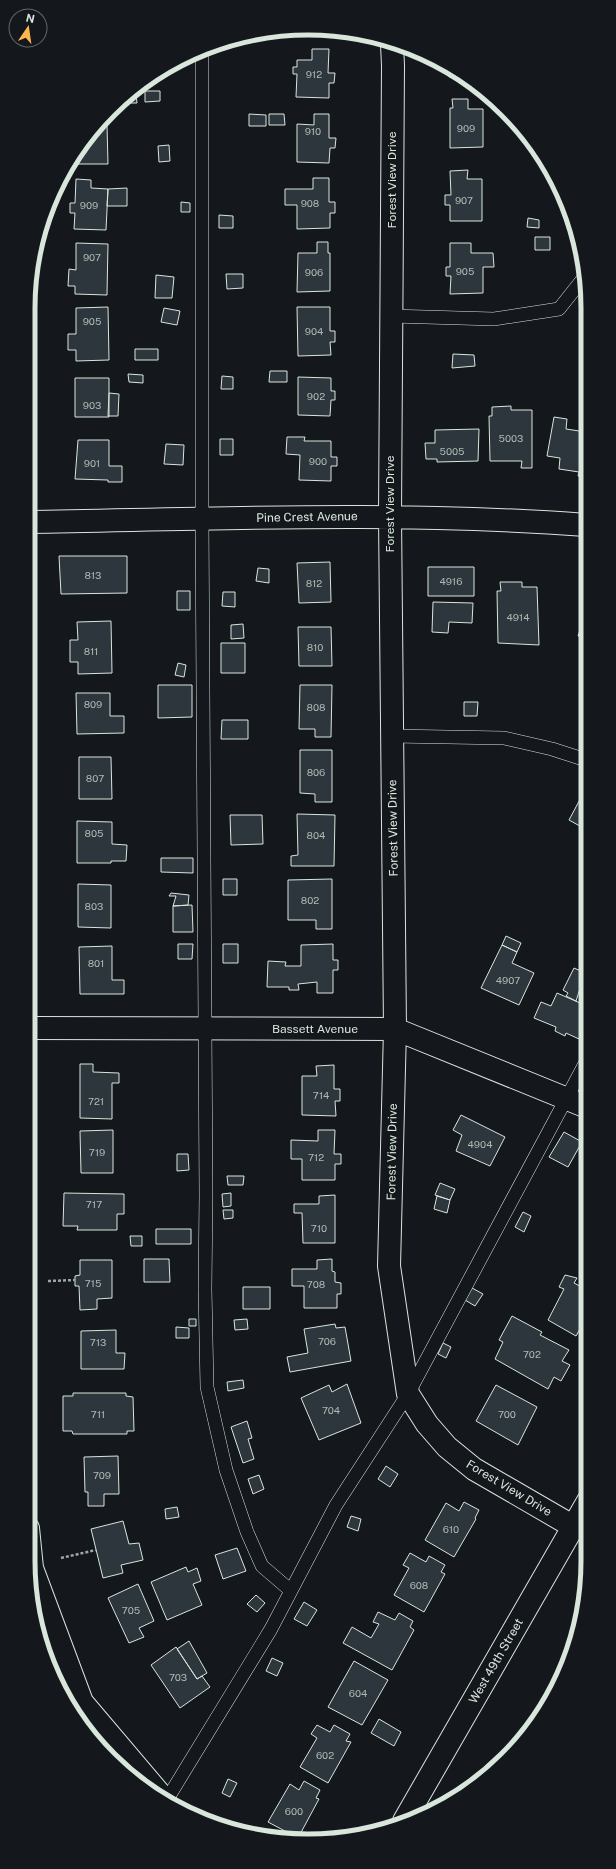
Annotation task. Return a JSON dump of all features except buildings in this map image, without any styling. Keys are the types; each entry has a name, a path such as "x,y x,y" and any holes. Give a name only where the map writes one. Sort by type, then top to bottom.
{"street":[{"name":"Forest View Drive","path":"392,48 390,516 395,1029 389,1266 408,1394 427,1424 447,1447 474,1469 574,1527"},
{"name":"Pine Crest Avenue","path":"35,522 390,516 581,525"},
{"name":"Bassett Avenue","path":"35,1028 395,1029 581,1104"},
{"name":"West 49th Street","path":"407,1815 581,1514"},
{"path":"36,1579 82,1702 153,1786"}],"lane":[{"path":"202,57 202,519 205,1289 207,1387 226,1470 247,1532 262,1566 290,1590"},
{"path":"391,316 494,319 559,309 580,283"},
{"path":"392,736 504,738 552,749 581,758"},
{"path":"168,1795 271,1629 290,1590 336,1505 408,1394 581,1071"}],"path":[{"path":"48,1280 75,1280"},
{"path":"61,1558 96,1550"}]}
